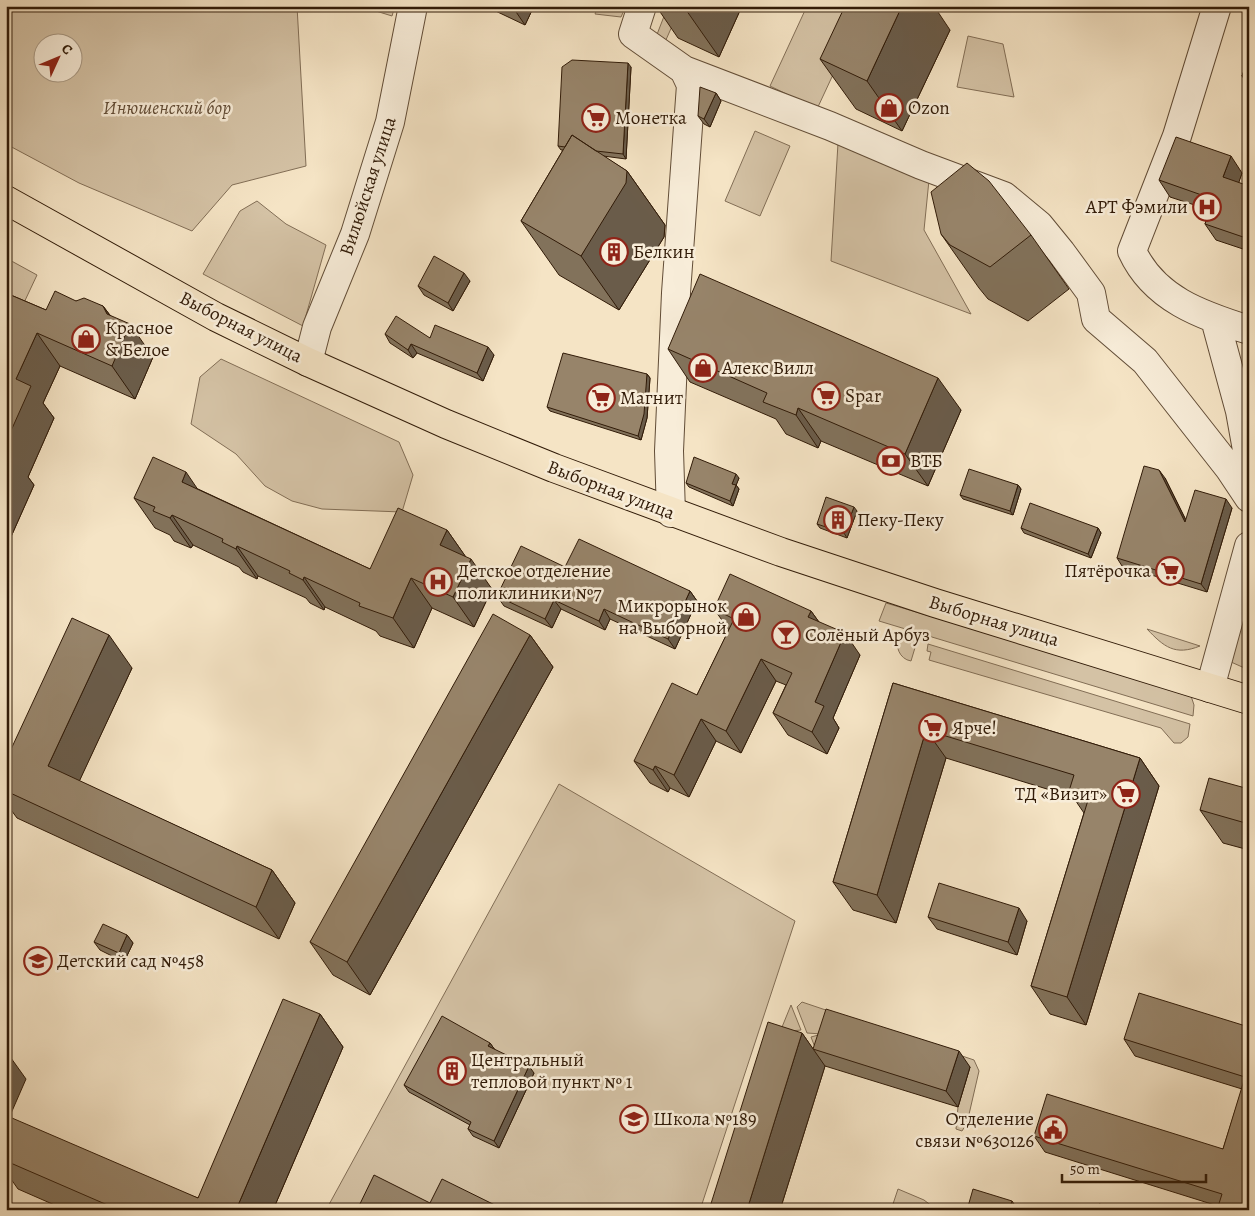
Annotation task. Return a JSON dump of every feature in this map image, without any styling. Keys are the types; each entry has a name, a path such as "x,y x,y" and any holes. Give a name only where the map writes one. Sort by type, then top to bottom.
{"main road":[{"name":"Выборная улица","path":"6,200 216,317 308,362 446,424 671,513 912,596 1249,700"}],"street":[{"name":"Вилюйская улица","path":"308,362 317,327 355,234 390,122 413,6"},
{"path":"642,6 633,34 684,70 830,126 921,165 1004,196 1039,225 1061,252 1091,293 1096,319 1145,361 1223,460 1249,498"},
{"path":"1217,6 1176,136 1132,251 1149,280 1168,296 1215,319 1249,330"},
{"path":"671,513 669,451 676,293 691,85 684,70"},
{"path":"1215,319 1240,411 1249,461"},
{"path":"1210,688 1249,546"}],"green space":[{"name":"Инюшенский бор","path":"6,6 297,6 306,166 232,185 192,231 79,183 6,144"},
{"path":"360,6 395,6 392,16"},
{"path":"598,6 626,6 621,17 595,14"},
{"path":"668,6 681,6 665,42 656,37"},
{"path":"807,6 865,6 817,109 770,86"},
{"path":"968,36 1003,44 1014,97 957,87"},
{"path":"755,131 790,146 760,216 725,201"},
{"path":"838,143 929,180 924,230 971,314 831,261"},
{"path":"257,201 286,224 326,245 303,326 203,274 240,211"},
{"path":"6,258 37,275 6,341"},
{"path":"221,359 399,442 413,475 402,512 322,509 292,501 265,486 236,454 191,424 200,377"},
{"path":"1249,593 1249,670 1231,662"},
{"path":"886,603 1183,692 1191,696 1194,705 1193,716 879,621"},
{"path":"1147,629 1200,646 1184,650 1170,648 1159,641"},
{"path":"898,635 917,641 911,661 903,658 899,651"},
{"path":"928,644 1190,724 1188,737 1181,743 1174,743 1161,728 929,660 931,652 927,651"},
{"path":"559,784 795,921 700,1210 326,1210"},
{"path":"802,1002 974,1060 979,1071 967,1123 962,1131 956,1129 958,1107 970,1067 837,1026 825,1066 791,1055 743,1210 724,1210 779,1037 802,1035 810,1051 816,1050 811,1037 822,1034 807,1033 797,1007"},
{"path":"791,1005 801,1030 780,1032"},
{"path":"898,1189 924,1200 937,1210 891,1210"}],"building":[{"path":"845,6 902,6 867,81 820,59"},
{"path":"1249,57 1249,79 1242,76"},
{"name":"Монетка","path":"572,60 628,63 623,154 596,151 572,135 565,147 558,146 562,67"},
{"path":"700,87 716,93 704,119 698,116"},
{"path":"572,135 627,171 626,183 581,256 521,221"},
{"path":"1176,137 1231,156 1223,177 1249,186 1249,239 1205,224 1213,199 1159,180"},
{"path":"967,163 989,181 1031,235 990,267 950,245 941,234 931,192"},
{"path":"434,256 464,273 448,303 418,286"},
{"path":"700,274 938,378 905,454 798,408 796,415 763,402 767,393 668,349"},
{"path":"55,291 76,301 84,298 103,306 107,314 130,324 112,366 37,333 16,379 31,386 6,442 6,293 46,310"},
{"path":"396,316 430,338 435,325 488,347 477,373 411,344 408,350 385,334"},
{"name":"Магнит","path":"563,353 647,374 644,414 638,436 547,407"},
{"path":"6,451 11,452 6,463"},
{"path":"153,457 186,472 182,482 370,569 398,508 447,530 440,545 471,559 453,597 411,578 393,618 359,606 360,603 304,577 303,580 289,573 290,571 237,546 236,549 222,542 223,539 172,515 170,518 153,511 155,507 134,498"},
{"path":"694,457 736,474 732,484 736,485 730,501 686,483"},
{"path":"1144,466 1159,470 1185,522 1195,490 1226,499 1201,584 1117,558"},
{"path":"969,469 1018,485 1010,511 960,495"},
{"name":"Пеку-Пеку","path":"826,497 854,507 844,533 817,524"},
{"path":"1030,503 1098,528 1088,554 1021,528"},
{"path":"579,539 690,591 668,639 604,609 599,621 554,600 545,619 497,596 521,546 565,567"},
{"path":"730,574 811,611 808,617 845,633 815,702 824,706 812,732 773,713 792,673 761,659 726,731 701,719 674,775 655,766 653,770 634,761 672,683 697,695 734,619 714,609"},
{"path":"493,614 530,635 347,962 310,942"},
{"path":"72,618 109,635 48,766 272,870 256,907 6,791 6,760"},
{"path":"893,683 1140,758 1067,997 1031,986 1089,797 1069,791 1074,775 926,730 877,895 833,882"},
{"path":"1209,778 1249,789 1249,824 1200,810"},
{"path":"939,883 1019,908 1008,942 928,917"},
{"path":"103,924 127,935 119,953 94,942"},
{"path":"1139,993 1249,1027 1249,1201 1246,1200 1243,1210 1217,1210 1222,1194 1034,1136 1047,1094 1223,1149 1245,1077 1124,1039"},
{"path":"283,999 320,1014 236,1210 119,1210 6,1161 6,1131 12,1118 198,1198"},
{"path":"826,1009 959,1051 946,1091 813,1049"},
{"path":"442,1016 490,1043 488,1046 529,1066 494,1141 468,1129 471,1122 404,1085"},
{"path":"768,1022 802,1033 747,1210 709,1210"},
{"path":"374,1175 430,1203 442,1179 505,1210 357,1210"},
{"path":"973,1189 1012,1201 1009,1210 967,1210"},
{"path":"1099,1204 1122,1210 1097,1210"}],"place":[{"name":"Ozon","path":"889,108"},
{"name":"Монетка","path":"596,118"},
{"name":"АРТ Фэмили","path":"1207,207"},
{"name":"Белкин","path":"614,252"},
{"name":"Красное & Белое","path":"86,339"},
{"name":"Алекс Вилл","path":"703,368"},
{"name":"Spar","path":"826,396"},
{"name":"Магнит","path":"601,398"},
{"name":"ВТБ","path":"891,461"},
{"name":"Пеку-Пеку","path":"838,520"},
{"name":"Пятёрочка","path":"1170,571"},
{"name":"Детское отделение поликлиники №7","path":"438,582"},
{"name":"Микрорынок на Выборной","path":"746,617"},
{"name":"Солёный Арбуз","path":"786,635"},
{"name":"Ярче!","path":"933,728"},
{"name":"ТД «Визит»","path":"1126,794"},
{"name":"Детский сад №458","path":"38,961"},
{"name":"Центральный тепловой пункт № 1","path":"452,1071"},
{"name":"Школа №189","path":"634,1119"},
{"name":"Отделение связи №630126","path":"1053,1130"}]}
